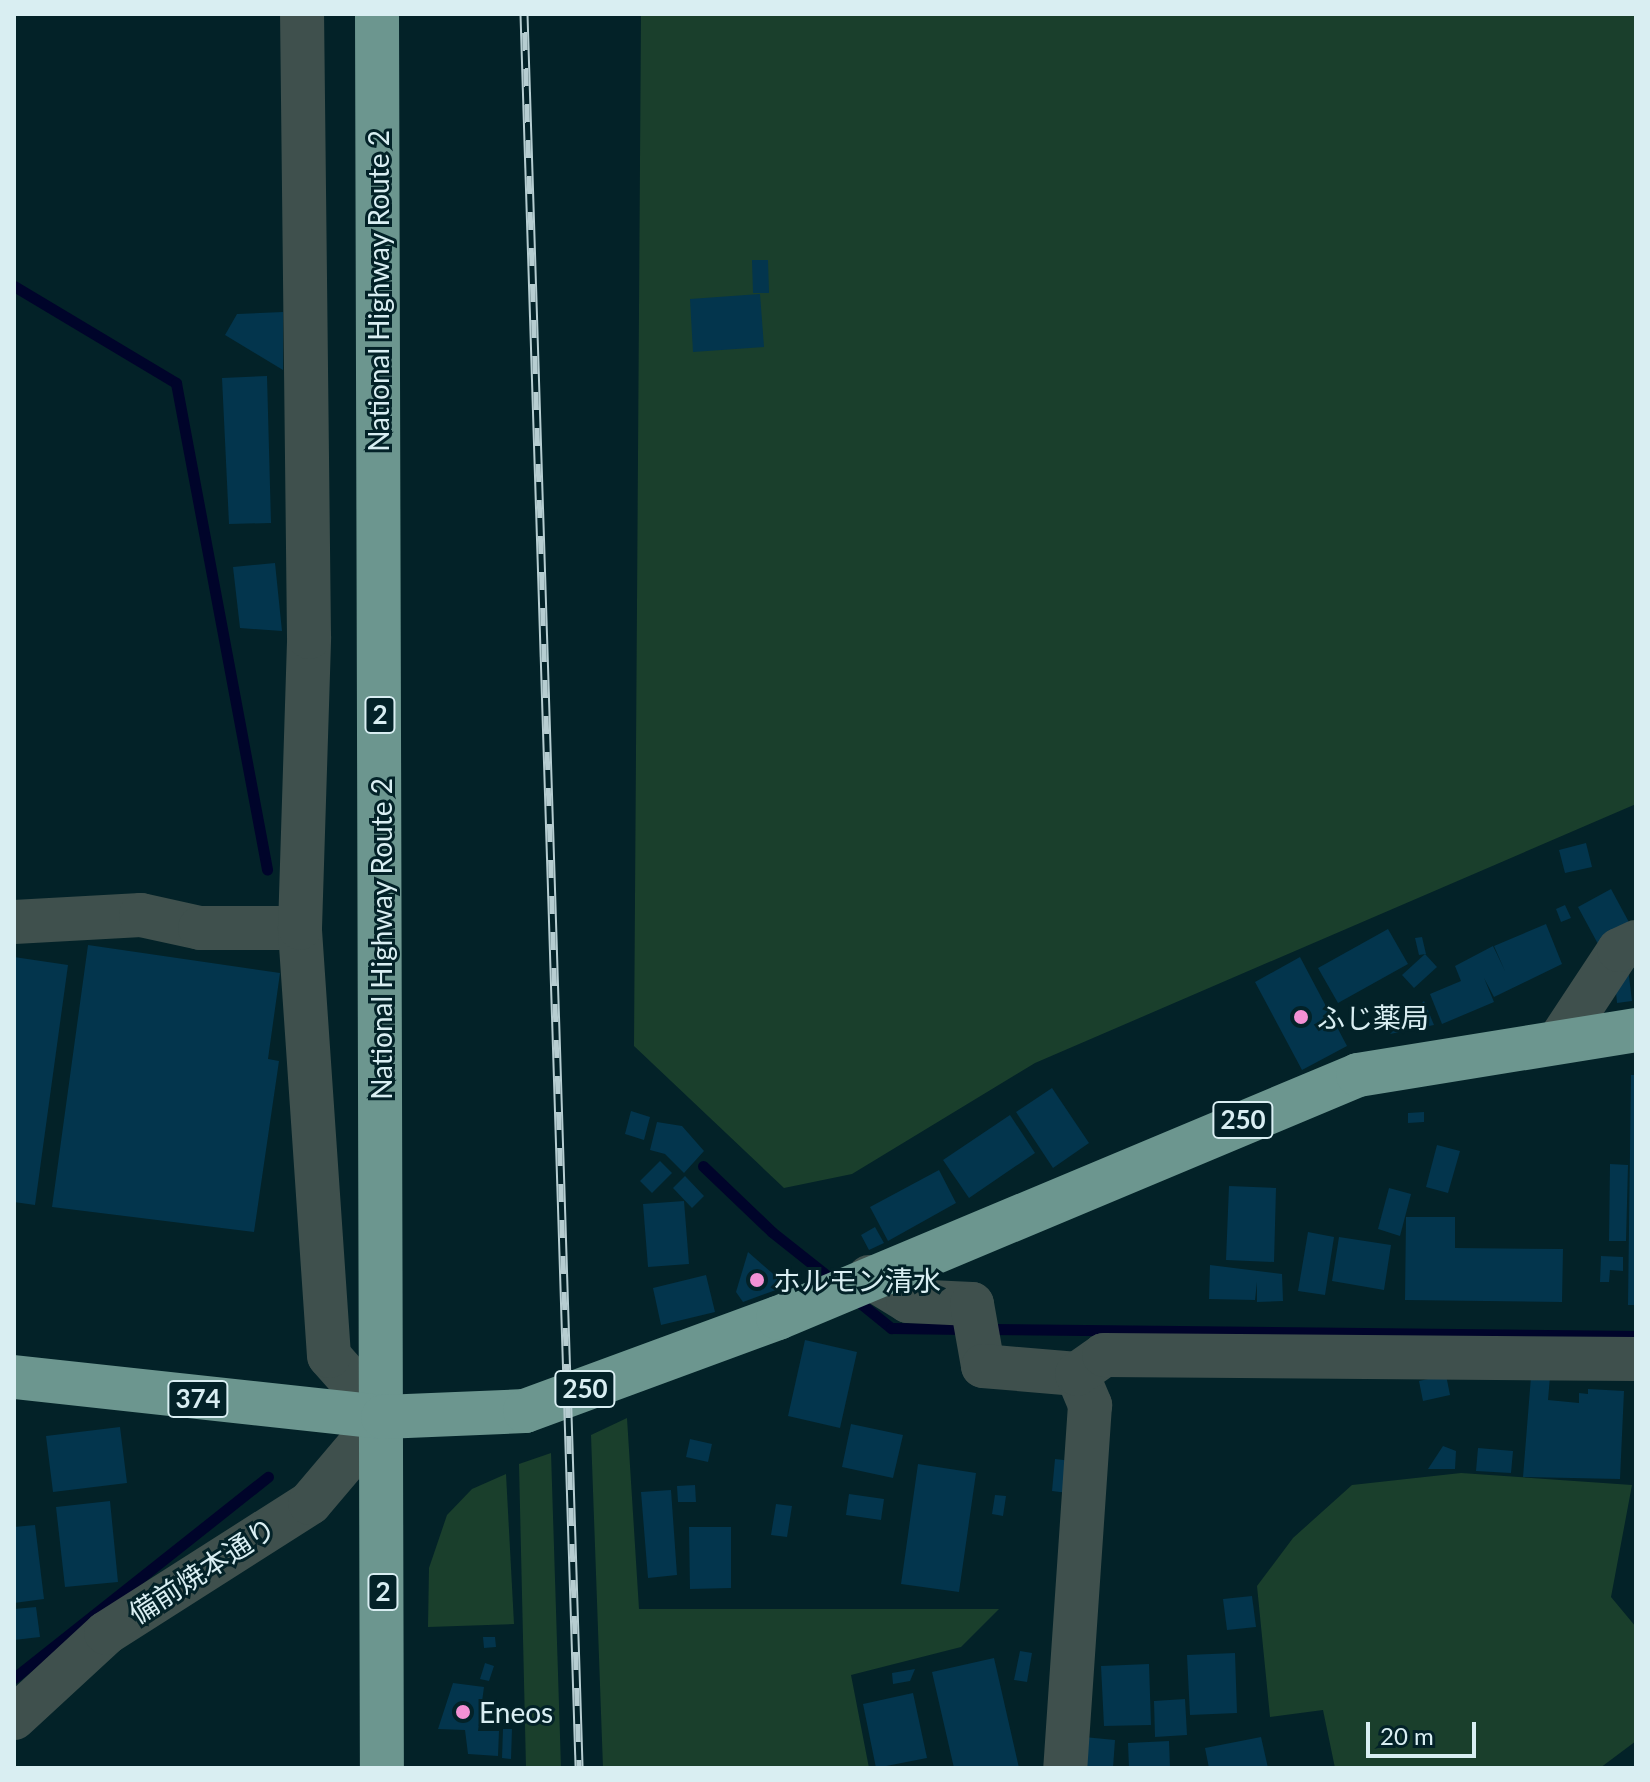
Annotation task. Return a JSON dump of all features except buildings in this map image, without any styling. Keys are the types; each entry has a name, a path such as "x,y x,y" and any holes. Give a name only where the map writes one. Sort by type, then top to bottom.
{"highway":[{"name":"National Highway Route 2","path":"377,14 382,1768"},
{"name":"250","path":"383,1417 525,1411 778,1318 869,1277 1358,1075 1636,1030"},
{"name":"374","path":"14,1377 383,1417"}],"street":[{"path":"302,14 309,637 300,928 329,1356 383,1417"},
{"path":"14,922 141,915 200,928 300,928"},
{"path":"1559,1041 1619,950 1636,942"},
{"path":"869,1277 908,1301 972,1304 983,1366 1077,1374 1104,1355 1636,1359"},
{"path":"1065,1768 1090,1405 1077,1374"},
{"name":"備前焼本通り","path":"14,1718 106,1633 310,1503 383,1417"}],"green space":[{"path":"641,14 1636,14 1636,804 1035,1063 852,1174 784,1188 634,1046"},
{"path":"627,1418 639,1609 999,1609 961,1647 851,1675 869,1768 603,1768 591,1435"},
{"path":"551,1453 561,1768 526,1768 519,1464"},
{"path":"1461,1473 1632,1485 1611,1597 1636,1627 1636,1741 1600,1768 1335,1768 1323,1710 1270,1717 1257,1586 1293,1538 1352,1485"},
{"path":"506,1474 514,1624 428,1627 429,1568 447,1515 472,1489"}],"waterway":[{"path":"14,286 176,383 267,870"},
{"path":"703,1166 772,1232 835,1282"},
{"path":"854,1298 891,1328 966,1329"},
{"path":"987,1329 1636,1336"},
{"path":"14,1678 268,1477"}],"railway":[{"path":"524,14 579,1768"}],"place":[{"name":"ふじ薬局","path":"1301,1017"},
{"name":"ホルモン清水","path":"757,1280"},
{"name":"Eneos","path":"463,1712"}]}
